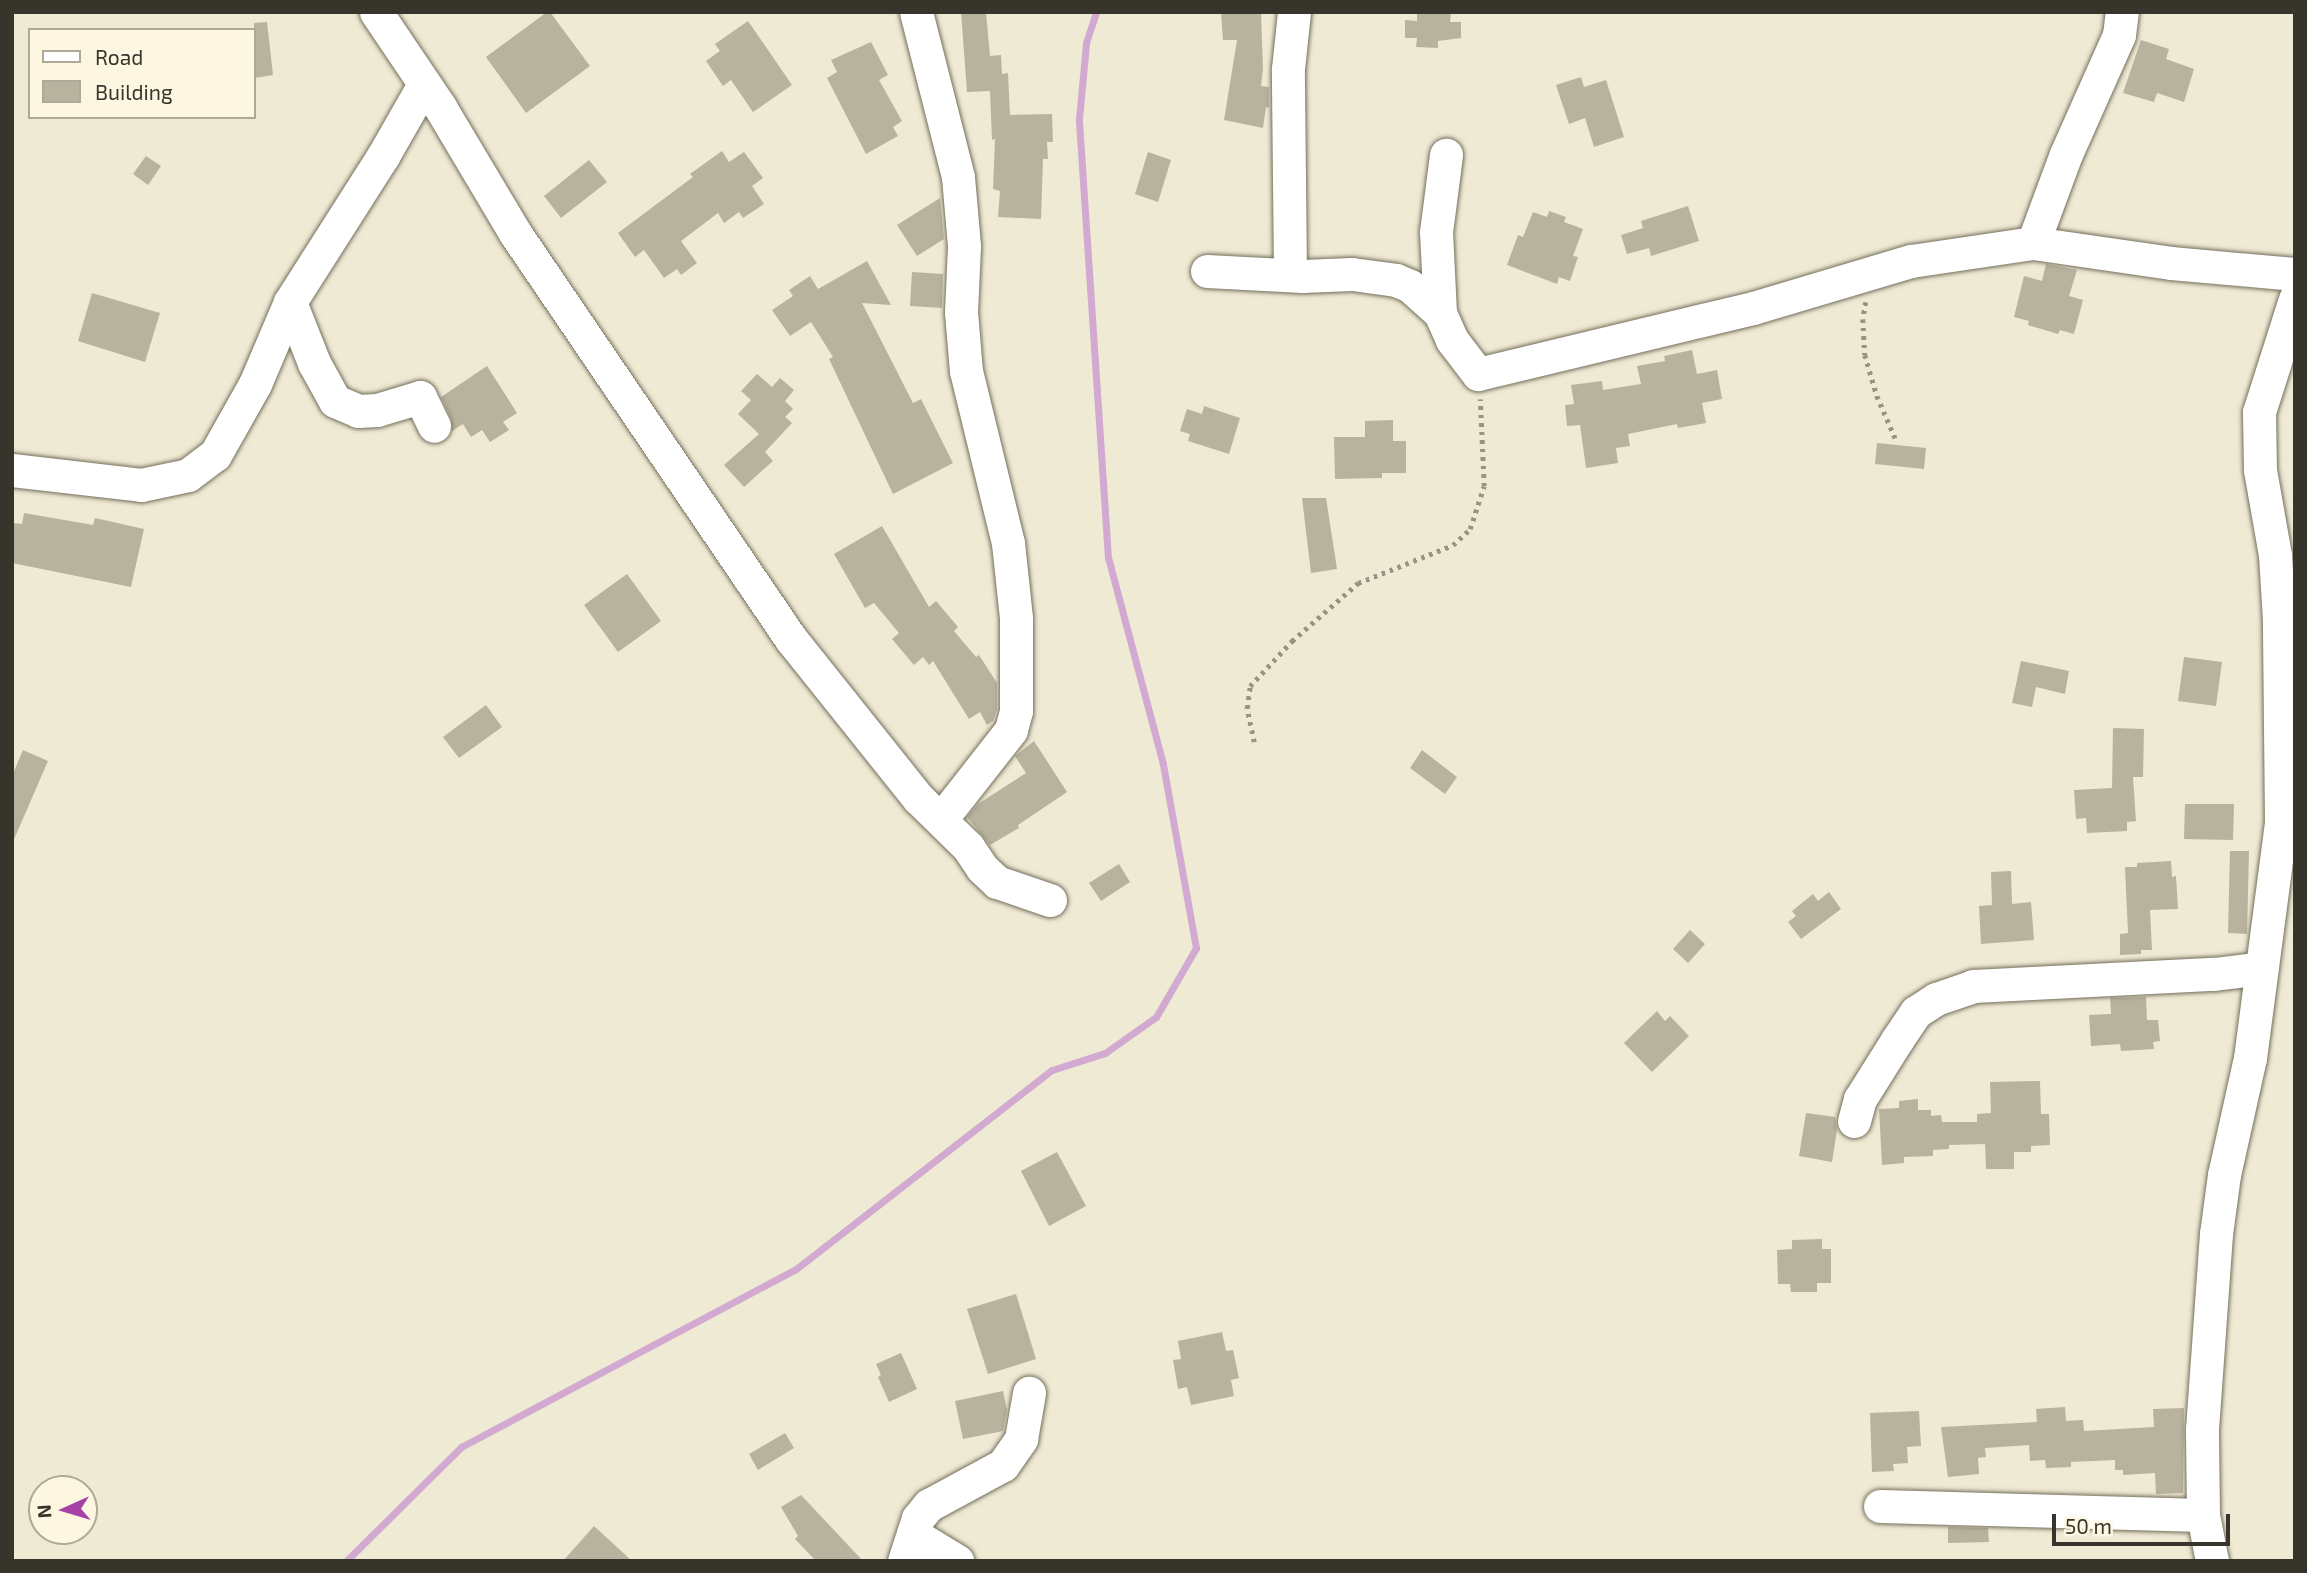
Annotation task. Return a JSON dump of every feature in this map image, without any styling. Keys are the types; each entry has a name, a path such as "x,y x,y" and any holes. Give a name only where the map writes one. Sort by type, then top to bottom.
{"street":[{"path":"376,12 424,84 515,233 791,639 918,797 942,818 996,882 1050,900"},
{"path":"916,12 958,177 964,246 961,313 966,371 1008,543 1016,618 1016,711 1011,730 942,818"},
{"path":"1290,275 1288,69 1294,12"},
{"path":"2033,243 2066,154 2119,35 2122,12"},
{"path":"12,470 141,485 188,475 215,455 256,384 290,302 383,156 424,84"},
{"path":"1446,155 1436,232 1440,313 1452,340 1478,374 1753,308 1872,272 1944,254 2033,243 2171,263 2295,275"},
{"path":"1207,271 1386,276 1410,286 1440,313"},
{"path":"2212,1561 2203,1515 2202,1429 2216,1234 2224,1175 2250,1058 2262,968 2288,824 2279,620 2274,555 2260,470 2259,412 2295,299"},
{"path":"290,302 314,363 335,401 358,411 377,410 420,397 434,426"},
{"path":"1854,1122 1860,1099 1897,1040 1916,1012 1936,999 1973,986 2214,974 2262,968"},
{"path":"957,1561 909,1547 918,1517 929,1504 1003,1465 1021,1438 1029,1393"},
{"path":"1880,1506 2203,1515"}],"path":[{"path":"1872,272 1863,319 1865,355 1877,396 1897,442"},
{"path":"1254,743 1247,708 1250,686 1301,632 1358,583 1453,545 1470,528 1484,486 1478,374"}],"building":[{"path":"550,12 590,66 526,113 486,57"},
{"path":"961,12 986,12 990,56 1001,55 1002,74 1008,73 1010,115 1052,114 1053,142 1047,142 1048,159 1043,159 1041,219 998,217 1000,191 993,189 995,139 992,140 990,91 967,92"},
{"path":"1221,12 1261,12 1261,86 1269,87 1269,108 1266,107 1263,128 1224,120 1237,40 1223,40"},
{"path":"1417,12 1451,12 1450,22 1461,22 1461,38 1438,41 1438,48 1416,47 1417,38 1405,38 1405,20 1417,21"},
{"path":"748,21 792,85 753,112 731,80 723,86 706,61 720,51 715,44"},
{"path":"267,22 273,75 256,78 254,23"},
{"path":"2141,40 2169,49 2166,59 2194,69 2184,102 2157,93 2154,102 2123,93"},
{"path":"871,42 888,75 879,80 902,121 893,127 898,136 866,154 827,78 837,72 831,60"},
{"path":"1581,77 1584,87 1606,80 1624,137 1594,147 1585,118 1569,124 1556,85"},
{"path":"722,151 729,162 744,152 763,178 752,186 764,204 743,218 739,212 724,223 718,213 681,241 697,263 681,275 677,269 664,278 644,250 635,257 618,233 693,177 690,174"},
{"path":"1148,152 1171,160 1158,202 1135,194"},
{"path":"146,156 161,166 148,185 133,174"},
{"path":"589,160 607,182 561,218 544,196"},
{"path":"940,198 944,239 917,256 897,225"},
{"path":"1688,206 1699,241 1651,256 1649,248 1627,254 1621,235 1643,228 1641,221"},
{"path":"1549,211 1566,217 1564,222 1583,229 1573,256 1578,257 1570,281 1559,277 1557,284 1507,265 1518,235 1523,237 1533,212 1547,217"},
{"path":"867,261 891,305 862,303 913,403 921,399 953,463 893,494 829,359 833,357 811,322 790,336 772,310 793,296 789,290 810,276 818,289"},
{"path":"2046,264 2077,270 2069,296 2083,300 2074,334 2060,330 2058,334 2028,325 2029,321 2014,317 2024,276 2042,281"},
{"path":"912,272 943,274 942,308 910,306"},
{"path":"92,293 160,313 145,362 78,341"},
{"path":"1692,350 1697,374 1717,370 1722,399 1702,403 1706,423 1678,428 1677,424 1628,434 1630,446 1616,448 1618,463 1586,468 1580,425 1567,426 1565,405 1574,404 1571,385 1602,381 1603,390 1641,384 1637,366 1665,361 1664,356"},
{"path":"487,366 517,413 503,422 509,430 490,442 482,430 471,437 463,424 452,431 451,418 441,397"},
{"path":"757,374 772,387 780,378 794,390 785,401 793,409 785,417 792,423 765,452 773,461 744,487 724,465 759,434 738,414 751,400 741,391"},
{"path":"1204,406 1240,418 1229,454 1188,441 1190,434 1180,431 1187,409 1202,414"},
{"path":"1393,420 1393,441 1406,441 1406,473 1382,473 1382,478 1335,479 1334,437 1365,437 1365,421"},
{"path":"1877,443 1926,448 1924,469 1875,464"},
{"path":"1302,498 1326,498 1337,569 1311,573"},
{"path":"24,513 93,525 95,518 144,529 131,587 12,563 12,523 22,524"},
{"path":"882,526 929,607 936,601 958,627 954,631 976,657 979,655 997,683 997,709 993,721 987,725 980,712 969,719 933,661 929,665 923,657 914,665 892,639 899,633 874,603 865,608 834,554"},
{"path":"627,574 661,621 618,652 584,605"},
{"path":"2184,657 2222,662 2216,706 2178,701"},
{"path":"2021,661 2069,671 2065,694 2036,687 2032,707 2012,703"},
{"path":"486,705 502,727 459,758 443,737"},
{"path":"2113,728 2144,729 2143,777 2133,777 2136,821 2127,822 2127,831 2087,833 2086,818 2076,819 2074,790 2112,788"},
{"path":"1034,741 1067,792 1018,825 1019,828 990,845 967,817 978,804 1026,773 1015,756"},
{"path":"23,750 48,761 12,844 12,776"},
{"path":"1422,750 1457,777 1445,794 1410,768"},
{"path":"2185,804 2234,804 2233,840 2184,839"},
{"path":"2230,851 2249,851 2247,934 2228,933"},
{"path":"2171,861 2172,877 2176,876 2178,909 2150,910 2152,950 2141,950 2141,954 2120,955 2120,934 2128,933 2125,867 2137,867 2137,863"},
{"path":"1119,864 1130,882 1101,901 1089,883"},
{"path":"2011,871 2012,904 2031,902 2034,940 1981,944 1979,906 1992,905 1991,872"},
{"path":"1829,892 1841,909 1801,939 1788,922 1796,916 1792,911 1813,894 1818,901"},
{"path":"1690,930 1705,944 1688,963 1673,949"},
{"path":"2146,997 2147,1020 2158,1020 2160,1041 2153,1042 2154,1049 2121,1051 2120,1044 2091,1046 2089,1015 2111,1014 2110,998"},
{"path":"1657,1011 1665,1021 1670,1016 1689,1036 1652,1072 1624,1043"},
{"path":"2040,1081 2041,1114 2049,1114 2050,1145 2031,1146 2031,1152 2014,1152 2014,1169 1986,1169 1985,1144 1949,1145 1949,1149 1933,1150 1933,1156 1904,1157 1904,1163 1882,1165 1879,1109 1899,1108 1899,1101 1918,1099 1918,1110 1931,1110 1931,1116 1941,1115 1942,1122 1977,1122 1977,1114 1991,1113 1990,1082"},
{"path":"1806,1113 1835,1117 1837,1130 1832,1162 1799,1156"},
{"path":"1057,1152 1086,1206 1049,1226 1021,1171"},
{"path":"1822,1239 1822,1249 1831,1249 1831,1283 1817,1283 1817,1292 1791,1292 1790,1284 1778,1284 1777,1250 1792,1249 1792,1240"},
{"path":"1016,1294 1036,1359 988,1374 967,1309"},
{"path":"1222,1332 1226,1351 1233,1350 1239,1378 1231,1380 1234,1396 1191,1405 1187,1387 1178,1389 1173,1360 1181,1359 1178,1341"},
{"path":"901,1353 917,1389 889,1402 878,1377 881,1375 876,1364"},
{"path":"1003,1391 1007,1410 1003,1431 963,1439 955,1401"},
{"path":"2065,1407 2066,1421 2083,1420 2084,1431 2154,1427 2153,1409 2184,1408 2183,1493 2156,1494 2155,1473 2123,1475 2123,1470 2115,1470 2115,1460 2071,1462 2071,1467 2046,1468 2045,1460 2030,1461 2029,1445 1985,1448 1986,1457 1978,1458 1979,1474 1948,1477 1941,1427 2037,1422 2036,1409"},
{"path":"1919,1411 1921,1446 1907,1447 1908,1463 1893,1464 1894,1471 1872,1472 1870,1413"},
{"path":"785,1433 794,1448 758,1470 749,1454"},
{"path":"801,1495 863,1561 816,1561 795,1539 798,1536 781,1507"},
{"path":"594,1526 632,1561 563,1561"},
{"path":"1948,1527 1988,1528 1989,1542 1948,1543"}],"waterway":[{"path":"346,1561 461,1447 796,1269 1052,1070 1105,1053 1156,1017 1196,948 1163,764 1108,558 1079,119 1086,43 1096,12"}]}
